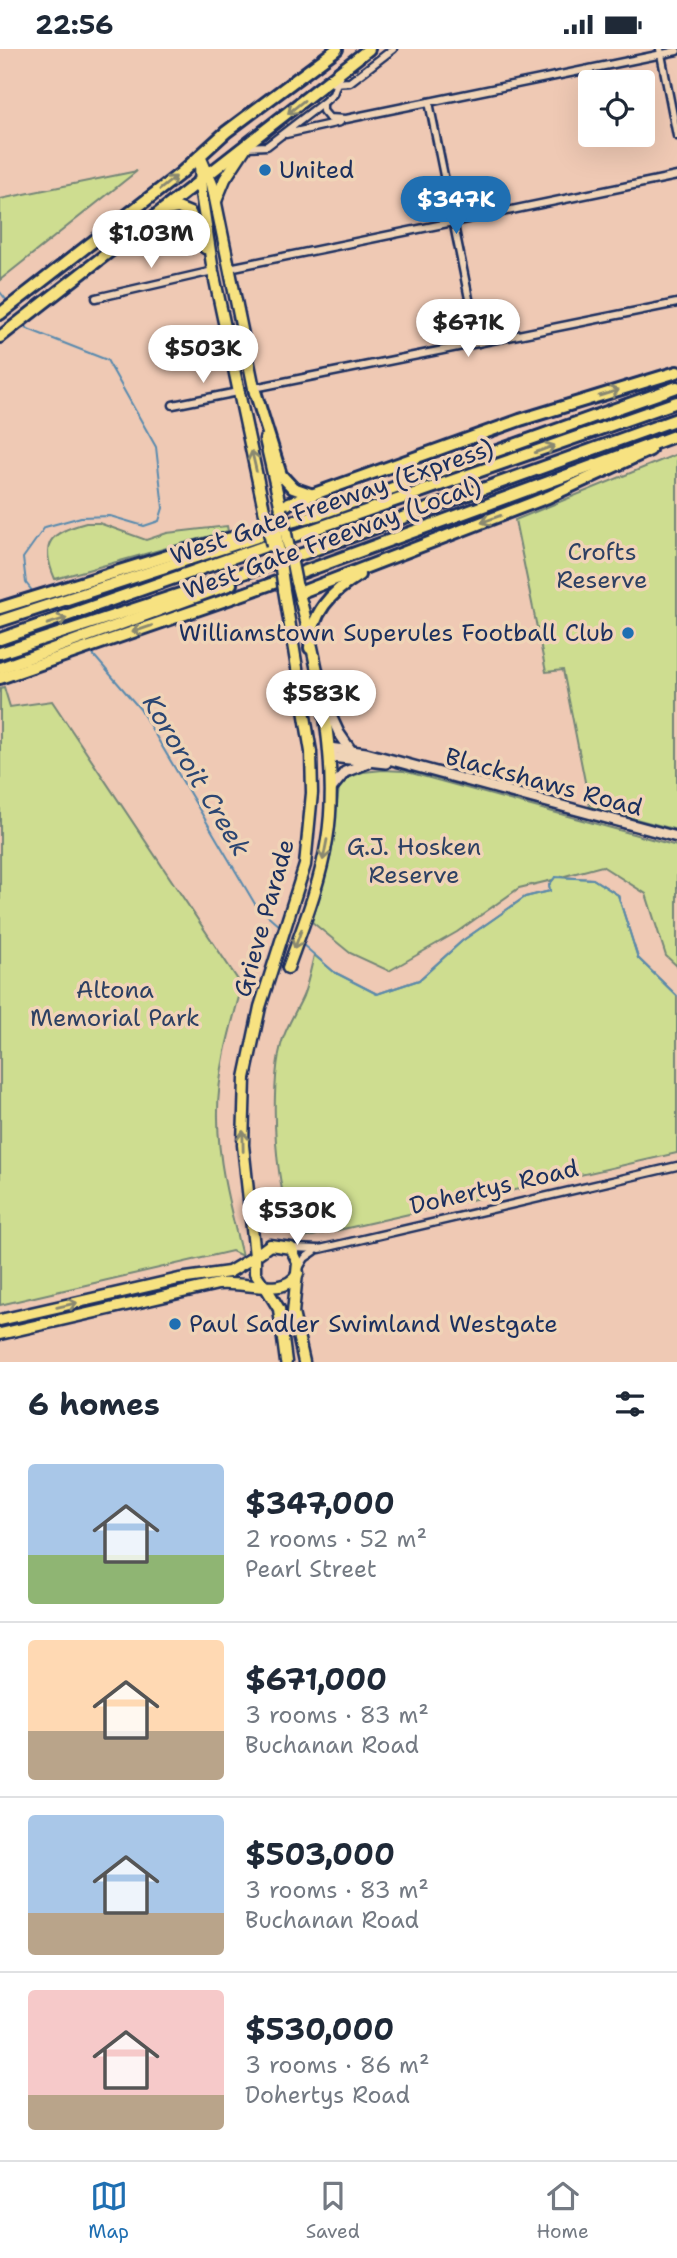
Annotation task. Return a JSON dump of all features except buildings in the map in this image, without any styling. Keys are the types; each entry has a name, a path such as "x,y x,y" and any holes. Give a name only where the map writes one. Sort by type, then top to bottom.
{"highway":[{"path":"0,314 200,156 226,132 337,49"},
{"path":"0,337 331,83 343,69 369,49"},
{"path":"281,509 286,504 520,420 677,372"},
{"name":"West Gate Freeway (Local)","path":"2,608 317,515 677,387"},
{"path":"254,388 281,475 293,488 313,495"},
{"name":"West Gate Freeway (Express)","path":"0,639 677,402"},
{"name":"West Gate Freeway (Express)","path":"0,653 43,640 110,629 305,553 677,419"},
{"path":"298,588 548,497 677,435"},
{"name":"West Gate Freeway (Local)","path":"0,678 110,629 677,435"},
{"path":"4,620 236,546 317,515"},
{"path":"310,648 312,628 321,606 355,578 392,556"},
{"path":"0,668 47,657"}],"main road":[{"path":"216,203 222,184 246,147"},
{"path":"200,156 205,179"},
{"name":"Grieve Parade","path":"205,179 216,203 298,588 330,753 332,788 327,840 309,911 288,968"},
{"name":"Grieve Parade","path":"205,179 213,271 238,392 271,527 279,581 284,590 311,752 309,839 296,899 254,1030 245,1078 243,1145 255,1256"},
{"path":"165,210 182,209 194,218 213,271 229,268"},
{"path":"238,392 254,388"},
{"path":"271,527 281,509"},
{"path":"284,590 298,588"},
{"path":"319,691 338,733 350,749"},
{"name":"Blackshaws Road","path":"330,753 350,749 677,838"},
{"path":"311,752 330,753"},
{"name":"Blackshaws Road","path":"330,753 373,762 402,764"},
{"path":"332,788 345,772 373,762"},
{"path":"0,1320 179,1279 229,1272 270,1245 289,1247 298,1260 293,1313 304,1362"},
{"path":"255,1256 255,1273 279,1309 286,1362"},
{"path":"0,1334 218,1284 284,1287 298,1272"}],"street":[{"path":"246,147 263,148 333,94 331,83 350,82 393,49"},
{"path":"282,135 362,115 647,57 660,51 677,51"},
{"path":"660,51 677,136"},
{"path":"429,102 478,343"},
{"path":"323,103 324,114 332,119 362,115"},
{"path":"229,268 677,176"},
{"path":"96,298 213,271"},
{"path":"254,388 677,303"},
{"path":"173,405 238,392"},
{"name":"Dohertys Road","path":"289,1247 320,1249 677,1167"},
{"path":"298,1272 306,1257 320,1249"}],"green space":[{"path":"137,171 0,280 0,199"},
{"name":"Crofts Reserve","path":"677,454 677,830 590,807 563,670 546,672 515,520"},
{"path":"86,523 99,523 146,540 167,533 227,526 228,531 55,579 48,556 51,541 56,535"},
{"name":"Altona Memorial Park","path":"4,687 10,707 52,701 242,986 222,1068 218,1118 223,1170 242,1256 232,1251 0,1305 0,688"},
{"name":"G.J. Hosken Reserve","path":"404,771 677,846 677,966 666,956 646,894 602,866 561,877 593,879 618,895 638,958 677,996 677,1153 299,1239 284,1199 279,1172 275,1089 283,1039 303,996 314,955 334,972 377,994 419,980 462,941 525,897 550,891 549,885 553,880 519,888 457,932 389,971 350,953 312,922 331,855 339,787 348,778 363,772"}],"waterway":[{"name":"Kororoit Creek","path":"0,292 8,302"},
{"name":"Kororoit Creek","path":"24,323 28,329 107,360 156,447 163,508 159,521 144,526 110,516 81,517 45,527 23,558 26,583 33,592"},
{"name":"Kororoit Creek","path":"90,651 140,709 255,904 281,927"},
{"name":"Kororoit Creek","path":"302,944 334,972 377,994 419,980 462,941 525,897 550,891 549,885 555,877 593,879 618,895 638,958 677,996"}],"place":[{"name":"United","path":"265,170"},
{"name":"Williamstown Superules Football Club","path":"628,633"},
{"name":"Paul Sadler Swimland Westgate","path":"175,1324"}]}
